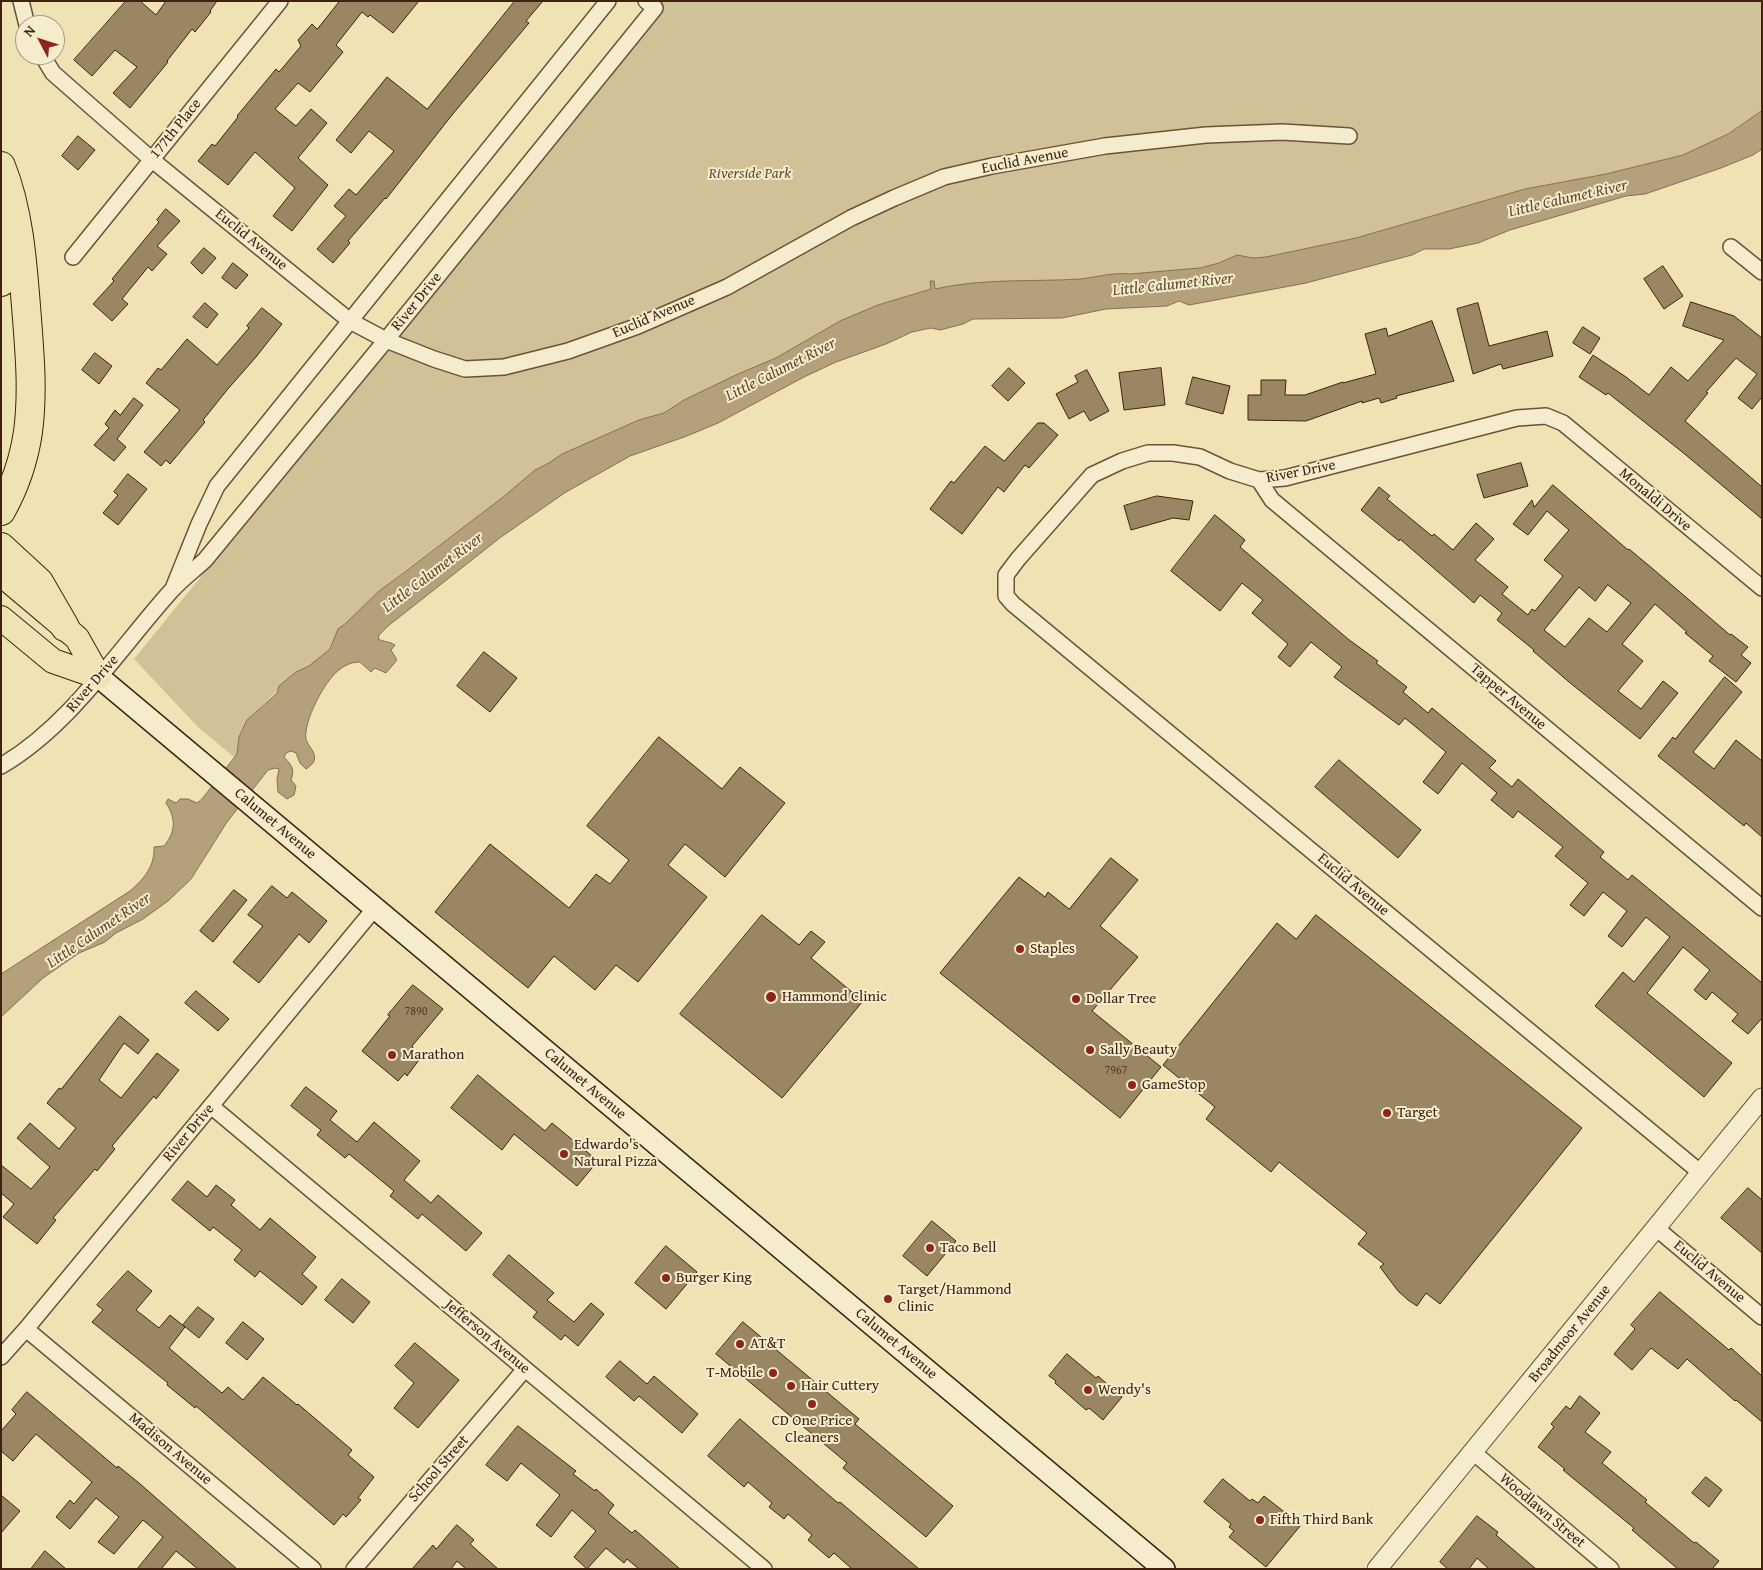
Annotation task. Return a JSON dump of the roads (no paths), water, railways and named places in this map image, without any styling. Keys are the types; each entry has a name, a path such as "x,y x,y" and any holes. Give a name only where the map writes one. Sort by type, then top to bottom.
{"highway":[{"path":"1,166 16,222 23,270 32,392 28,434 19,468 5,505"},
{"path":"1,226 3,233 1,282"},
{"path":"1,548 39,582 65,627"}],"main road":[{"name":"Calumet Avenue","path":"1,574 77,638 99,677 1164,1569"},
{"name":"Calumet Avenue","path":"1,618 53,661 99,677"}],"street":[{"path":"21,1 24,15"},
{"name":"177th Place","path":"73,257 280,1"},
{"name":"River Drive","path":"173,589 199,524 217,486 608,1"},
{"name":"River Drive","path":"1,766 13,760 63,718 173,589 205,560 386,340 650,5"},
{"name":"Euclid Avenue","path":"48,65 53,73 151,159 350,321 386,340 465,369 504,367 568,350 638,326 727,287 851,218 944,177 992,166 1105,146 1206,135 1282,132 1349,136"},
{"path":"1731,247 1762,272"},
{"name":"River Drive","path":"1006,596 1006,575 1018,559 1092,475 1122,461 1148,453 1173,453 1200,457 1259,480 1285,478 1517,418 1546,416"},
{"name":"Monaldi Drive","path":"1546,416 1563,423 1762,588"},
{"name":"Tapper Avenue","path":"1259,480 1272,500 1762,908"},
{"name":"Euclid Avenue","path":"1006,596 1013,604 1701,1173"},
{"name":"River Drive","path":"1,1357 375,908"},
{"name":"Broadmoor Avenue","path":"1377,1569 1762,1098"},
{"name":"Jefferson Avenue","path":"211,1106 764,1569"},
{"name":"Euclid Avenue","path":"1656,1228 1762,1317"},
{"name":"Madison Avenue","path":"26,1329 314,1569"},
{"name":"School Street","path":"354,1569 525,1369"},
{"name":"Woodlawn Street","path":"1472,1452 1611,1569"}],"water":[{"name":"Little Calumet River","path":"1762,111 1762,149 1753,155 1721,168 1645,194 1626,196 1510,230 1478,243 1449,249 1424,249 1412,255 1306,283 1189,305 1179,301 1167,306 1106,309 1062,318 973,319 963,324 940,330 931,328 912,332 886,344 836,362 804,377 718,423 630,456 566,492 501,537 388,626 379,635 378,639 395,645 391,650 397,660 386,673 375,668 371,672 360,662 349,664 333,675 316,702 308,722 306,739 315,758 313,762 306,769 300,763 296,753 291,751 286,753 284,757 292,768 291,780 296,786 294,795 287,799 278,792 277,779 279,769 268,770 227,822 191,879 168,901 143,919 116,933 105,942 79,953 43,978 1,1017 1,974 130,891 140,882 151,866 154,847 164,846 173,830 172,814 166,803 168,799 176,803 180,799 188,799 197,803 202,799 237,754 239,737 247,720 277,693 279,686 330,649 338,629 378,592 502,498 535,470 562,454 639,420 664,413 684,400 776,358 840,321 878,305 931,289 930,281 934,281 935,289 971,283 1081,279 1112,274 1200,268 1219,263 1237,255 1253,258 1266,257 1356,238 1525,189 1606,174 1683,155 1728,134"}],"place":[{"name":"Staples","path":"1020,949"},
{"name":"Hammond Clinic","path":"771,997"},
{"name":"Dollar Tree","path":"1076,999"},
{"name":"Sally Beauty","path":"1090,1050"},
{"name":"Marathon","path":"392,1055"},
{"name":"GameStop","path":"1132,1085"},
{"name":"Target","path":"1387,1113"},
{"name":"Edwardo's Natural Pizza","path":"564,1154"},
{"name":"Taco Bell","path":"930,1248"},
{"name":"Burger King","path":"666,1278"},
{"name":"Target/Hammond Clinic","path":"888,1299"},
{"name":"AT&T","path":"740,1344"},
{"name":"T-Mobile","path":"773,1373"},
{"name":"Hair Cuttery","path":"791,1386"},
{"name":"Wendy's","path":"1088,1390"},
{"name":"CD One Price Cleaners","path":"812,1404"},
{"name":"Fifth Third Bank","path":"1260,1520"}],"park label":[{"name":"Riverside Park","path":"750,174"}]}
